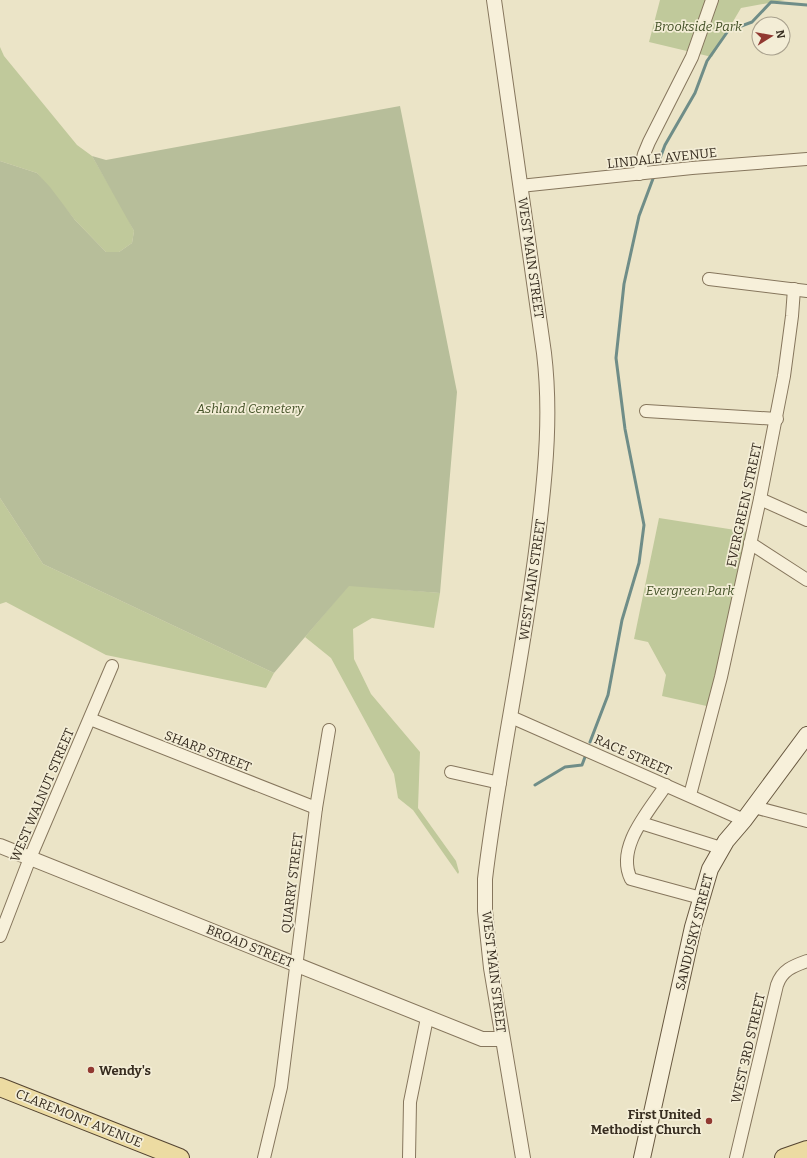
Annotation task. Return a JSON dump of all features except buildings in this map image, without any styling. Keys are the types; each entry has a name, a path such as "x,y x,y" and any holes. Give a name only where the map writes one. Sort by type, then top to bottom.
{"main road":[{"name":"SANDUSKY STREET","path":"642,1158 701,898 710,869 721,848 754,807 807,735"},
{"name":"CLAREMONT AVENUE","path":"0,1086 148,1152 180,1158"},
{"path":"784,1158 807,1150"}],"street":[{"name":"WEST MAIN STREET","path":"494,0 547,378 548,431 533,586 489,850 485,894 488,946 502,1039 523,1158"},
{"path":"641,173 644,154 692,57 712,0"},
{"name":"LINDALE AVENUE","path":"520,186 670,170 807,159"},
{"path":"709,278 807,291"},
{"name":"EVERGREEN STREET","path":"690,795 721,676 777,419 788,349 794,289"},
{"path":"646,411 777,419"},
{"path":"760,499 807,520"},
{"path":"750,543 807,580"},
{"name":"WEST WALNUT STREET","path":"0,936 30,858 112,666"},
{"name":"RACE STREET","path":"511,717 744,820"},
{"name":"SHARP STREET","path":"90,719 316,808"},
{"name":"QUARRY STREET","path":"264,1158 281,1087 295,964 316,808 329,730"},
{"path":"451,772 500,783"},
{"path":"666,785 631,841 626,867 631,879 701,898"},
{"path":"754,807 807,821"},
{"path":"641,823 721,848"},
{"name":"BROAD STREET","path":"0,846 427,1018 482,1039 502,1039"},
{"name":"WEST 3RD STREET","path":"736,1158 779,978 787,969 807,961"},
{"path":"409,1158 410,1102 427,1018"}],"green space":[{"name":"Brookside Park","path":"660,0 785,0 741,8 712,57 649,42"},
{"path":"0,47 4,56 77,145 92,156 134,231 132,243 119,252 106,252 75,220 37,173 0,161"},
{"name":"Ashland Cemetery","path":"400,106 457,392 440,593 349,586 274,673 43,564 0,498 0,161 37,173 50,187 75,220 106,252 119,252 132,243 134,231 92,156 106,160"},
{"path":"0,498 43,564 274,673 266,688 106,655 6,602 0,604"},
{"name":"Evergreen Park","path":"659,518 748,532 711,707 662,696 666,675 648,642 634,639"},
{"path":"349,585 440,593 434,628 372,618 353,629 354,659 371,694 420,752 418,808 456,861 459,872 458,874 413,810 398,798 394,774 331,658 305,637"}],"waterway":[{"path":"656,169 665,145 695,93 707,61 728,31 752,22 771,2 807,5"},
{"path":"590,742 608,695 622,620 639,563 644,525 625,429 616,358 624,284 639,216 654,176"},
{"path":"535,785 565,767 582,765 585,757"}],"place":[{"name":"Wendy's","path":"91,1070"},
{"name":"First United Methodist Church","path":"709,1121"}]}
